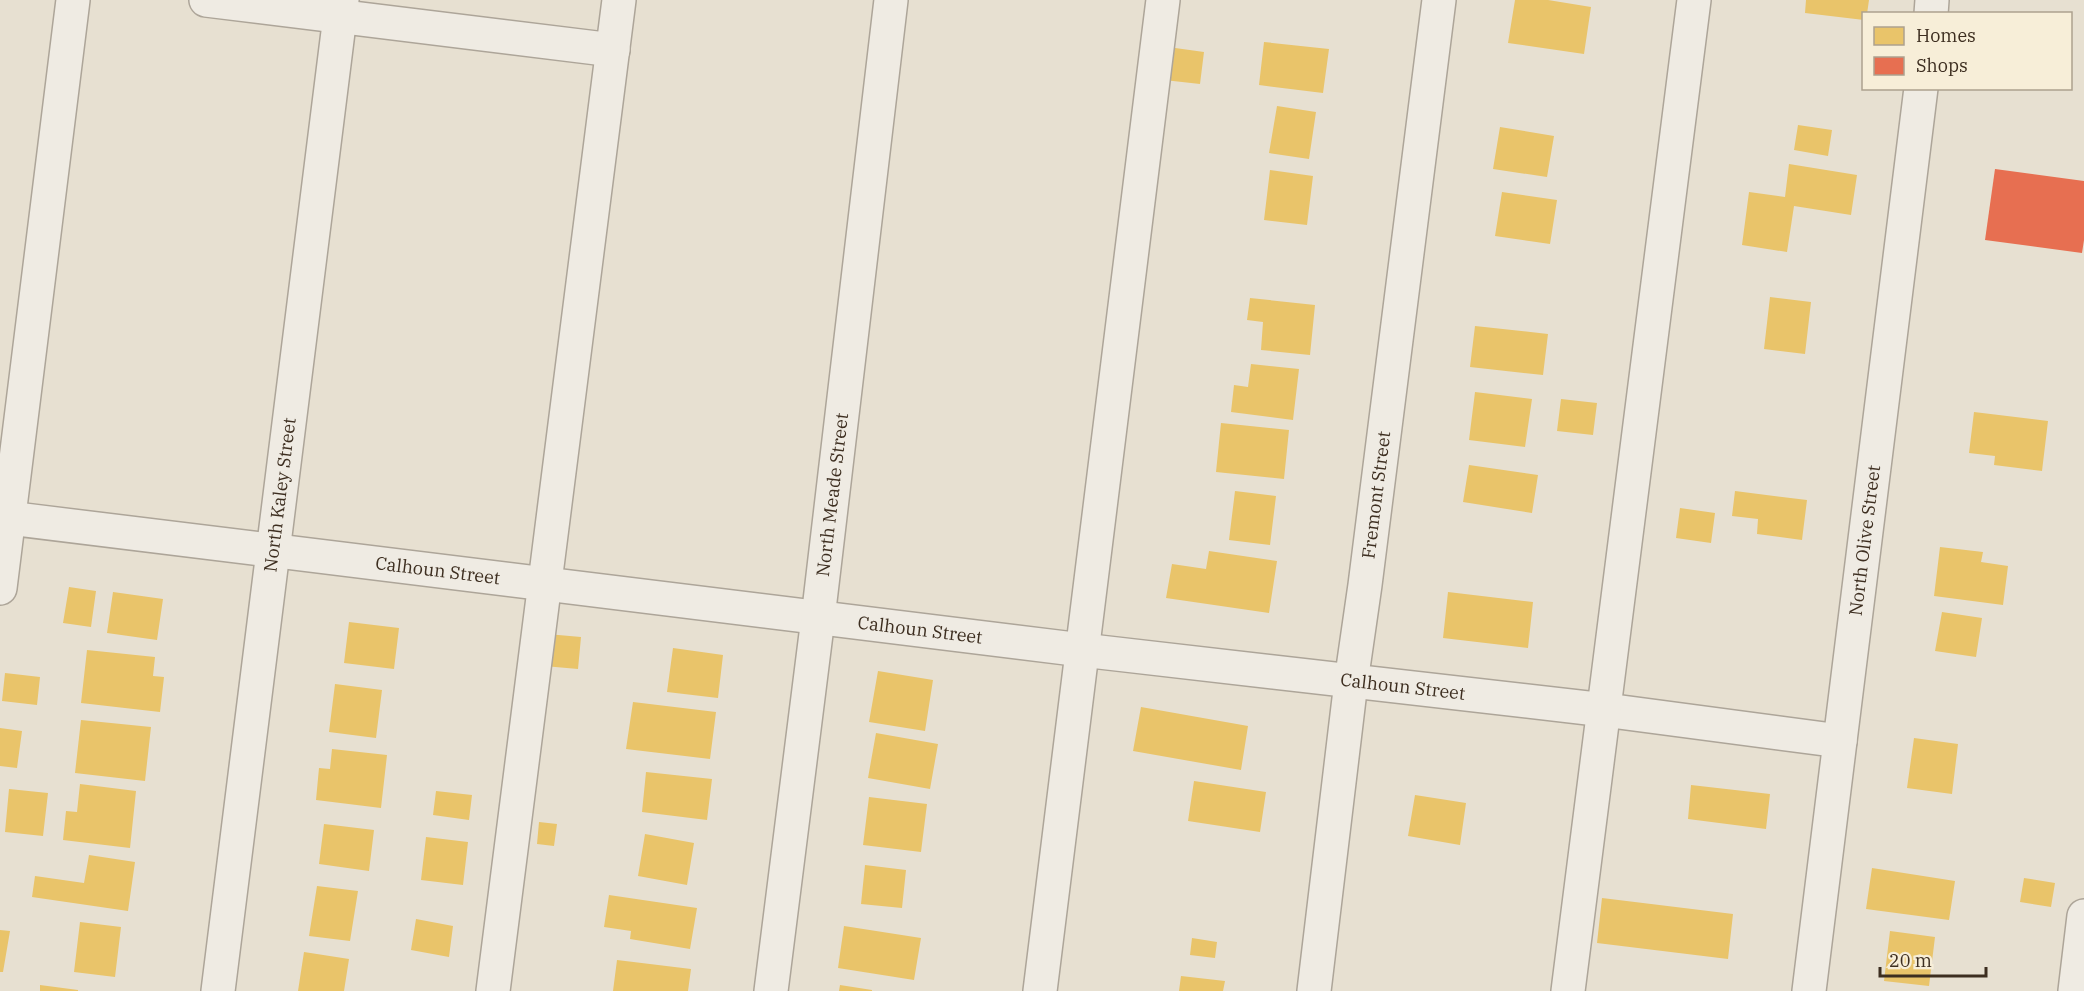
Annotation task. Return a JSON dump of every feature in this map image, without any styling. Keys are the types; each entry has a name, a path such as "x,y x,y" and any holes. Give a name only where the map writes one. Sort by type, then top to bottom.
{"street":[{"path":"0,588 4,518 73,0"},
{"path":"206,0 341,8 613,50"},
{"path":"494,991 619,0"},
{"name":"North Meade Street","path":"771,991 818,618 891,0"},
{"path":"1040,991 1163,0"},
{"name":"Fremont Street","path":"1314,991 1351,682 1370,550 1439,0"},
{"path":"1568,991 1694,0"},
{"name":"North Kaley Street","path":"218,991 341,8"},
{"name":"North Olive Street","path":"1809,991 1922,90"},
{"name":"Calhoun Street","path":"4,518 1082,650 1605,710 1840,741"},
{"path":"2075,991 2084,916"}],"building: Homes":[{"path":"1515,0 1548,0 1591,7 1584,54 1508,43"},
{"path":"1806,0 1869,0 1867,12 1862,12 1862,20 1805,13"},
{"path":"1264,42 1329,49 1323,93 1259,85"},
{"path":"1168,47 1204,52 1200,84 1164,80"},
{"path":"1277,106 1316,112 1309,159 1269,153"},
{"path":"1798,125 1832,130 1828,156 1794,150"},
{"path":"1500,127 1554,136 1547,177 1493,169"},
{"path":"1789,164 1857,175 1851,215 1794,206 1787,252 1742,245 1749,192 1785,197"},
{"path":"1270,170 1313,176 1307,225 1264,220"},
{"path":"1502,192 1557,200 1550,244 1495,236"},
{"path":"1770,297 1811,302 1805,354 1764,349"},
{"path":"1250,298 1315,305 1310,355 1261,350 1263,322 1247,320"},
{"path":"1475,326 1548,334 1543,375 1470,367"},
{"path":"1251,364 1299,369 1293,420 1231,412 1234,385 1248,387"},
{"path":"1475,392 1532,399 1525,447 1469,440"},
{"path":"1561,399 1597,403 1593,435 1557,431"},
{"path":"1974,412 2048,421 2042,471 1994,465 1995,456 1969,453"},
{"path":"1221,423 1289,430 1284,479 1216,472"},
{"path":"1469,465 1538,475 1532,513 1463,502"},
{"path":"1235,491 1276,496 1270,545 1229,540"},
{"path":"1735,491 1807,500 1802,540 1757,534 1758,519 1732,516"},
{"path":"1680,508 1715,513 1711,543 1676,538"},
{"path":"1940,547 1983,552 1981,562 2008,566 2003,605 1934,596"},
{"path":"1209,551 1277,561 1269,613 1166,598 1172,564 1206,569"},
{"path":"69,587 96,591 91,627 63,623"},
{"path":"113,592 163,599 157,640 107,633"},
{"path":"1448,592 1533,602 1528,648 1443,638"},
{"path":"1942,612 1982,618 1976,657 1935,651"},
{"path":"349,622 399,628 394,669 344,663"},
{"path":"547,634 581,637 578,669 544,666"},
{"path":"673,648 723,655 718,698 667,692"},
{"path":"87,650 155,657 153,676 164,677 160,712 81,703"},
{"path":"878,671 933,680 925,731 869,722"},
{"path":"5,673 40,677 37,705 2,701"},
{"path":"335,684 382,690 376,738 329,732"},
{"path":"633,702 716,712 710,759 626,749"},
{"path":"1141,707 1248,726 1241,770 1133,751"},
{"path":"81,720 151,727 145,781 75,773"},
{"path":"0,728 22,731 17,768 0,766"},
{"path":"876,733 938,744 930,789 868,778"},
{"path":"1914,738 1958,744 1952,794 1907,788"},
{"path":"332,749 387,755 381,808 316,800 319,768 330,769"},
{"path":"646,772 712,779 707,820 642,812"},
{"path":"1194,781 1266,792 1260,832 1188,821"},
{"path":"80,784 136,791 130,848 63,840 66,811 77,812"},
{"path":"1691,785 1770,794 1766,829 1688,819"},
{"path":"9,789 48,793 43,836 5,832"},
{"path":"436,791 472,795 469,820 433,815"},
{"path":"1415,795 1466,803 1460,845 1408,836"},
{"path":"869,797 927,804 921,852 863,845"},
{"path":"539,822 557,824 554,846 537,844"},
{"path":"324,824 374,830 369,871 319,864"},
{"path":"645,834 694,843 687,885 638,876"},
{"path":"426,837 468,842 463,885 421,880"},
{"path":"89,855 135,862 128,911 32,897 35,876 84,883"},
{"path":"865,865 906,870 902,908 861,904"},
{"path":"1872,868 1955,881 1949,920 1866,909"},
{"path":"2024,878 2055,883 2051,907 2020,902"},
{"path":"317,886 358,891 350,941 309,936"},
{"path":"609,895 697,908 690,949 630,939 631,931 604,927"},
{"path":"1602,898 1733,914 1728,959 1597,943"},
{"path":"416,919 453,926 449,957 411,950"},
{"path":"80,922 121,927 115,977 74,972"},
{"path":"844,926 921,938 914,980 838,968"},
{"path":"0,930 10,931 3,972 0,972"},
{"path":"1890,931 1935,937 1929,986 1884,981"},
{"path":"1192,938 1217,942 1215,958 1190,955"},
{"path":"304,952 349,959 344,991 298,991"},
{"path":"617,960 691,969 688,991 613,991"},
{"path":"1181,976 1225,981 1223,991 1179,991"},
{"path":"40,985 78,990 78,991 40,991"},
{"path":"840,985 872,990 872,991 839,991"}],"building: Shops":[{"path":"1995,169 2084,181 2082,253 1985,240"}]}
